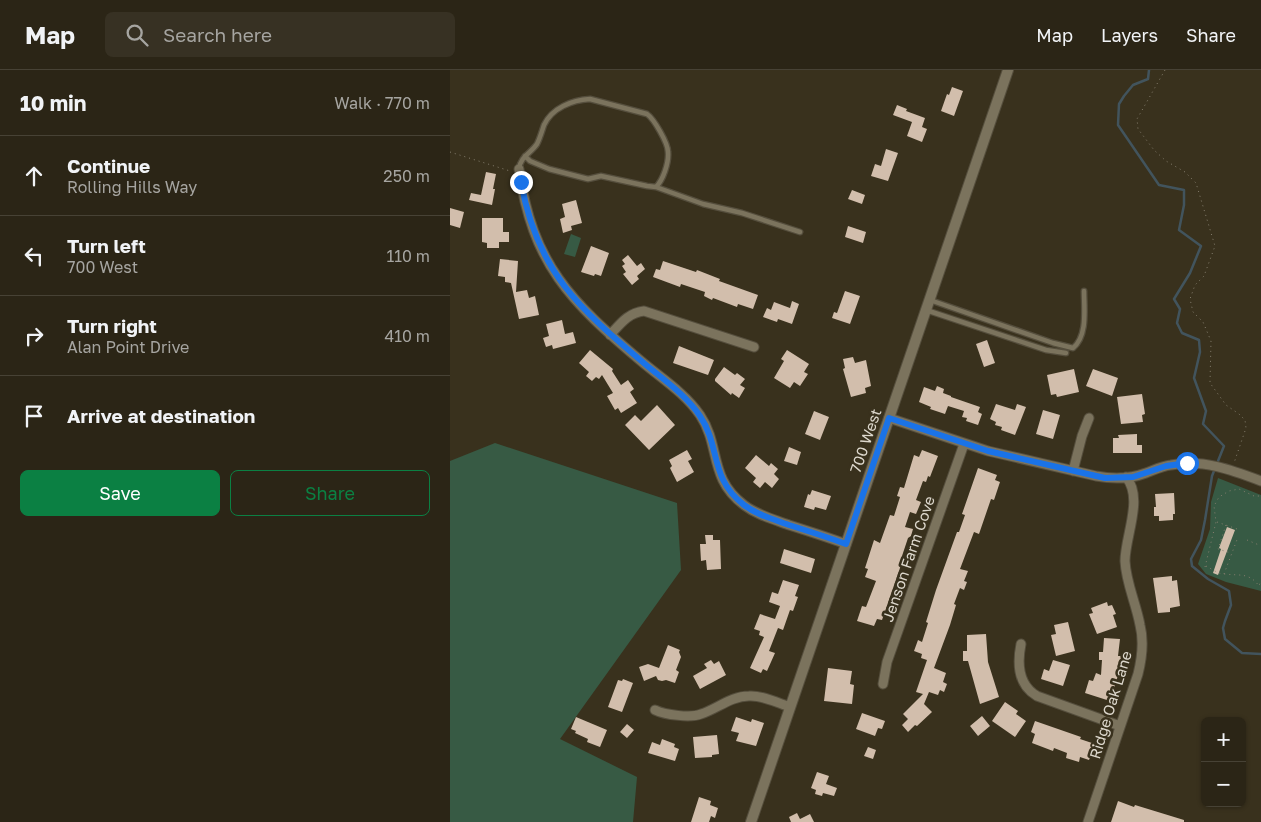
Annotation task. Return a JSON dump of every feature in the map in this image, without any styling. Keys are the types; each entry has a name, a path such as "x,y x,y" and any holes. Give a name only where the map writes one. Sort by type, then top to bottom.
{"street":[{"name":"700 West","path":"751,822 1008,70"},
{"path":"516,171 528,215 539,245 549,263 575,300 610,335 681,394 700,415 712,440 718,469 724,483 733,496 756,512 846,544"},
{"path":"610,335 628,315 644,311 754,347"},
{"path":"889,418 964,444 1105,478 1126,478 1178,464 1196,464 1223,467 1261,480"},
{"path":"1073,471 1089,418"},
{"name":"Jenson Farm Cove","path":"883,684 887,662 964,444"},
{"name":"Ridge Oak Lane","path":"1088,822 1140,664 1141,626 1130,592 1126,570 1126,550 1133,506 1130,482 1126,478"},
{"path":"1021,644 1019,660 1021,676 1029,691 1037,696 1120,726"},
{"path":"656,710 663,714 700,715 719,705 748,696 790,707"}],"lane":[{"path":"516,171 525,156 536,144 544,125 553,113 567,104 590,98 630,108 653,118 668,152 661,182 656,187"},
{"path":"525,156 530,161 549,169 588,179 601,176 656,187 703,204 742,213 800,232"},
{"path":"928,305 1073,348 1079,343 1083,331 1084,291"},
{"path":"928,305 1046,350 1066,354"}],"path":[{"path":"1165,70 1137,120 1138,128 1166,161 1185,172 1196,183 1215,246 1204,276 1195,285 1190,299 1193,312 1203,322 1211,341 1210,383 1226,405 1245,420 1246,428 1234,464"},
{"path":"450,152 516,171"},
{"path":"1261,494 1260,496 1254,496 1239,489 1229,491 1219,497 1214,506 1216,522 1206,566 1224,574 1246,576 1257,582 1259,586 1261,580"},
{"path":"1216,522 1240,530"},
{"path":"1226,525 1218,549 1232,554"},
{"path":"1224,574 1238,537"},
{"path":"1247,540 1259,545"}],"green space":[{"path":"571,234 581,238 575,257 564,254"},
{"path":"495,443 677,503 681,570 560,739 637,777 633,822 450,822 450,461"},
{"path":"1218,478 1261,495 1261,591 1226,582 1206,574 1198,564 1210,529 1211,502"}],"building":[{"path":"952,87 963,91 954,116 941,111 947,94 949,95"},
{"path":"897,105 907,109 906,111 925,118 922,127 927,129 922,142 907,136 912,122 893,115"},
{"path":"886,149 898,153 888,181 871,176 875,164 881,166"},
{"path":"486,172 496,174 492,205 469,200 471,193 481,195"},
{"path":"852,190 865,195 862,204 848,199"},
{"path":"576,200 582,223 571,226 572,230 563,233 560,219 565,217 562,204"},
{"path":"450,208 464,212 460,228 450,225"},
{"path":"482,218 503,218 503,232 509,232 509,242 499,242 499,248 487,248 487,243 482,242"},
{"path":"848,226 866,232 863,243 845,237"},
{"path":"591,246 609,253 601,276 581,272"},
{"path":"628,255 637,266 641,263 645,269 637,276 639,279 632,285 623,274 626,272 622,266 625,264 622,260"},
{"path":"500,259 518,261 516,292 527,290 529,298 535,296 539,315 519,319 511,283 505,282 505,277 498,276"},
{"path":"663,261 696,272 697,270 720,279 719,281 758,295 753,309 738,304 737,307 713,298 712,300 704,296 705,292 681,284 680,287 653,277 656,269 660,270"},
{"path":"845,291 860,296 850,324 832,318 834,312 837,313"},
{"path":"792,301 799,304 792,324 778,319 777,322 763,317 767,308 771,310 774,302 790,308"},
{"path":"562,320 565,334 573,332 576,343 553,349 552,345 546,347 543,338 549,336 546,324"},
{"path":"987,340 995,363 984,367 976,344"},
{"path":"679,346 714,360 708,375 673,363"},
{"path":"590,350 613,369 612,371 621,385 628,380 634,389 630,392 637,403 621,413 618,408 615,410 607,396 613,393 602,375 599,379 596,377 592,381 586,376 589,372 579,363"},
{"path":"787,350 809,364 804,372 808,374 800,386 794,382 790,388 774,378 784,361 781,359"},
{"path":"853,357 855,363 866,360 871,386 865,388 866,393 851,397 843,369 845,368 843,359"},
{"path":"724,367 745,379 740,385 745,388 739,398 732,393 731,395 715,381"},
{"path":"1074,369 1079,392 1057,397 1056,394 1051,395 1047,375"},
{"path":"1093,369 1118,378 1112,396 1086,386"},
{"path":"937,386 944,389 943,393 951,397 980,407 978,412 982,414 978,425 966,421 967,418 962,417 964,411 948,406 945,414 930,409 931,407 919,402 924,387 935,391"},
{"path":"1142,394 1145,414 1142,415 1143,422 1121,424 1117,397"},
{"path":"996,404 1015,410 1017,404 1026,407 1015,435 1001,430 1002,427 995,425 996,422 990,419"},
{"path":"657,405 675,425 649,450 625,425 635,415 641,421"},
{"path":"1043,410 1060,415 1053,439 1036,434"},
{"path":"814,411 829,417 820,440 805,434"},
{"path":"1137,434 1137,445 1142,445 1142,453 1113,453 1113,438 1119,438 1118,435"},
{"path":"789,447 801,452 797,465 784,461"},
{"path":"687,450 692,459 688,461 694,472 677,482 670,468 672,466 669,460"},
{"path":"922,450 938,456 930,477 928,476 926,482 923,481 916,500 921,502 916,514 910,512 905,527 913,529 911,536 908,538 882,620 877,619 874,626 857,621 862,606 866,607 876,581 865,577 868,569 865,568 874,540 880,543 890,515 894,516 900,497 897,496 900,487 904,488 914,455 919,457"},
{"path":"756,455 769,466 771,463 778,469 774,474 779,479 772,488 765,482 760,488 753,482 756,478 745,468"},
{"path":"978,468 997,475 995,480 1000,482 994,500 991,499 979,534 974,532 960,569 968,571 964,581 967,582 964,590 960,588 954,604 956,605 950,625 934,668 946,673 943,682 947,684 944,692 940,690 938,695 929,692 924,704 932,712 908,732 902,725 908,719 903,714 923,694 916,692 927,660 921,658 922,654 914,651 918,640 922,642 936,590 965,515 962,514"},
{"path":"812,490 831,496 826,510 815,507 814,510 804,507 808,494 810,495"},
{"path":"1174,493 1175,514 1173,514 1173,520 1159,521 1159,516 1154,516 1154,507 1156,507 1155,494"},
{"path":"1227,527 1235,530 1218,575 1213,573 1221,549 1219,548"},
{"path":"705,535 713,535 713,540 720,540 721,569 707,570 706,560 701,561 700,544 706,544"},
{"path":"784,549 815,559 811,573 780,563"},
{"path":"1172,576 1172,581 1177,580 1180,606 1170,608 1170,612 1158,613 1153,578"},
{"path":"783,580 799,585 795,596 798,597 793,611 790,610 783,630 778,628 769,651 775,653 767,671 763,669 761,673 750,668 764,637 759,635 760,631 754,629 760,614 775,619 780,606 769,602 772,592 778,594"},
{"path":"1107,602 1108,606 1112,605 1116,614 1113,615 1117,627 1097,634 1089,614 1093,613 1091,608"},
{"path":"1068,622 1075,651 1056,656 1051,635 1056,634 1054,625"},
{"path":"986,634 988,662 999,697 980,704 968,661 963,661 963,651 967,651 967,635"},
{"path":"1104,638 1120,639 1118,656 1121,656 1120,669 1110,701 1085,693 1089,680 1093,681 1096,673 1101,675 1102,660 1099,660 1099,652 1103,652"},
{"path":"668,645 680,650 681,657 676,670 679,672 675,683 658,680 656,676 644,681 639,667 648,664 659,668"},
{"path":"711,660 714,664 719,661 726,675 700,689 693,676 707,668 704,664"},
{"path":"1053,660 1070,665 1063,686 1041,679 1044,669 1049,671"},
{"path":"828,668 852,671 850,684 854,685 852,704 824,701"},
{"path":"623,679 633,683 622,712 608,707 618,680 622,681"},
{"path":"1005,702 1018,711 1016,714 1026,721 1015,737 992,721"},
{"path":"862,713 885,721 882,729 878,728 875,736 856,729"},
{"path":"982,716 990,726 978,736 970,726"},
{"path":"576,717 607,730 600,747 587,742 588,739 571,729"},
{"path":"736,717 751,722 752,719 764,723 756,746 736,741 739,733 731,731"},
{"path":"1035,721 1081,737 1080,739 1095,744 1089,760 1080,757 1079,762 1066,758 1067,753 1054,748 1053,751 1032,743 1035,734 1031,732"},
{"path":"627,724 634,730 627,738 620,732"},
{"path":"717,735 719,754 712,755 712,757 695,758 693,737"},
{"path":"662,739 675,744 674,747 679,749 675,761 648,753 652,742 660,745"},
{"path":"868,747 876,750 873,759 864,756"},
{"path":"817,772 829,776 826,784 837,788 834,796 823,793 822,796 815,794 816,790 811,788"},
{"path":"699,797 711,801 710,805 718,808 715,818 711,816 709,822 691,822"},
{"path":"1118,801 1184,820 1184,822 1111,822"},
{"path":"797,813 800,819 810,814 814,822 791,822 789,817"}],"waterway":[{"path":"1149,70 1148,79 1133,85 1119,104 1118,125 1159,185 1184,190 1184,205 1179,230 1201,246 1190,273 1174,299 1180,309 1177,323 1182,333 1199,340 1200,352 1194,378 1206,411 1203,424 1224,446 1212,476 1201,540 1191,559 1192,566 1208,579 1229,591 1231,605 1223,628 1225,639 1242,653 1261,654"}],"route":[{"path":"521,182 533,230 555,274 575,300 595,321 691,403 707,427 712,440 718,469 724,483 733,496 744,505 768,518 846,544 889,418 988,451 1105,478 1133,477 1166,466 1187,463"}]}
